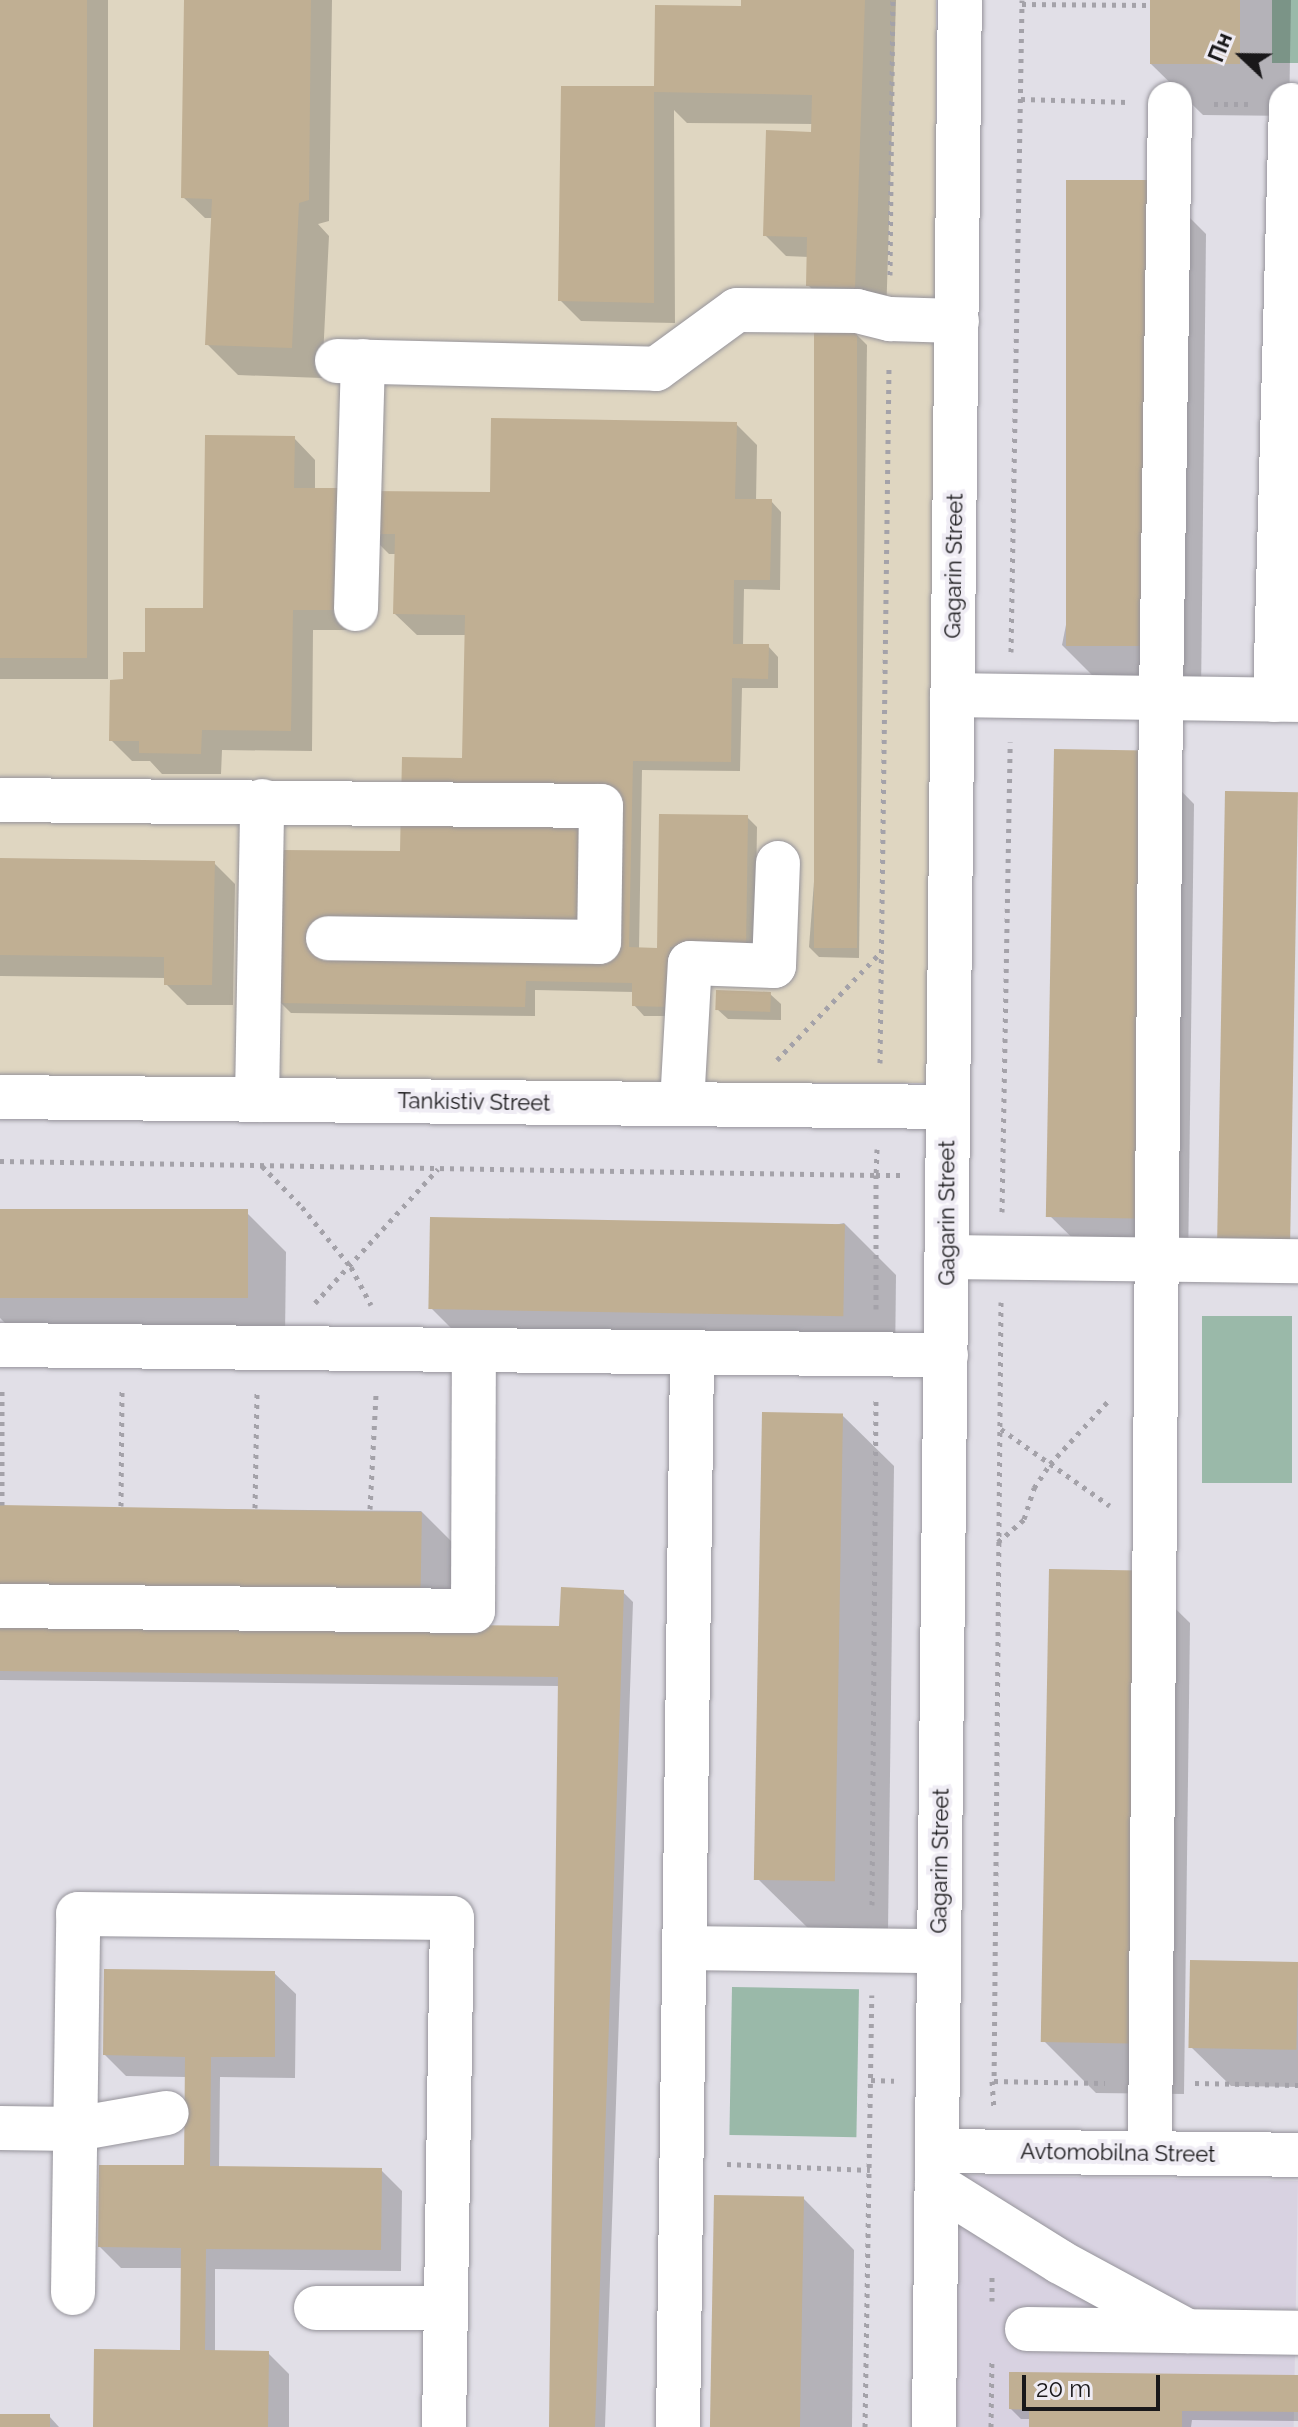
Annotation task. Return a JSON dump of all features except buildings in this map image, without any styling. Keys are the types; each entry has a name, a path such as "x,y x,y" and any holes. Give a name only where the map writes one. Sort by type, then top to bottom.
{"street":[{"name":"Gagarin Street","path":"934,2427 960,0"},
{"path":"1150,2153 1161,699 1170,104"},
{"path":"952,695 1287,700 1291,105"},
{"path":"356,609 350,361 656,369 737,310 857,311 890,319 957,321"},
{"path":"0,800 601,806 599,942 328,938"},
{"path":"257,1100 262,801"},
{"path":"682,1104 690,963 774,966 778,863"},
{"name":"Tankistiv Street","path":"0,1097 948,1107"},
{"path":"947,1257 1298,1261"},
{"path":"1,1345 946,1355"},
{"path":"0,1606 473,1611 474,1350"},
{"path":"678,2427 692,1352"},
{"path":"73,2293 78,1914 452,1918 444,2427"},
{"path":"684,1948 939,1951"},
{"path":"0,2128 76,2129 167,2113"},
{"name":"Avtomobilna Street","path":"937,2168 1150,2153 1298,2155"},
{"path":"937,2168 1060,2262 1187,2331"},
{"path":"316,2308 445,2308"},
{"path":"1027,2329 1298,2333"}],"path":[{"path":"865,1064 880,1064 893,0"},
{"path":"1020,185 1022,2 1150,5"},
{"path":"790,1063 775,1062 882,951"},
{"path":"261,1165 302,1207 351,1267 386,1349 370,1509"},
{"path":"255,1508 266,1348 351,1267 439,1168"},
{"path":"1,1345 2,1505"},
{"path":"121,1506 123,1346"},
{"path":"998,1542 1024,1519 1034,1488 1050,1464 1087,1421 1117,1393"},
{"path":"1000,1429 1155,1537"},
{"path":"682,2163 870,2170"}],"shaded area":[{"path":"0,0 936,0 936,1083 0,1083"},
{"path":"958,2175 1298,2181 1294,2427 954,2427"}],"green space":[{"path":"1272,0 1298,0 1298,63 1272,63"},
{"path":"1202,1316 1292,1316 1292,1483 1202,1483"},
{"path":"732,1987 859,1989 856,2137 729,2135"}]}
